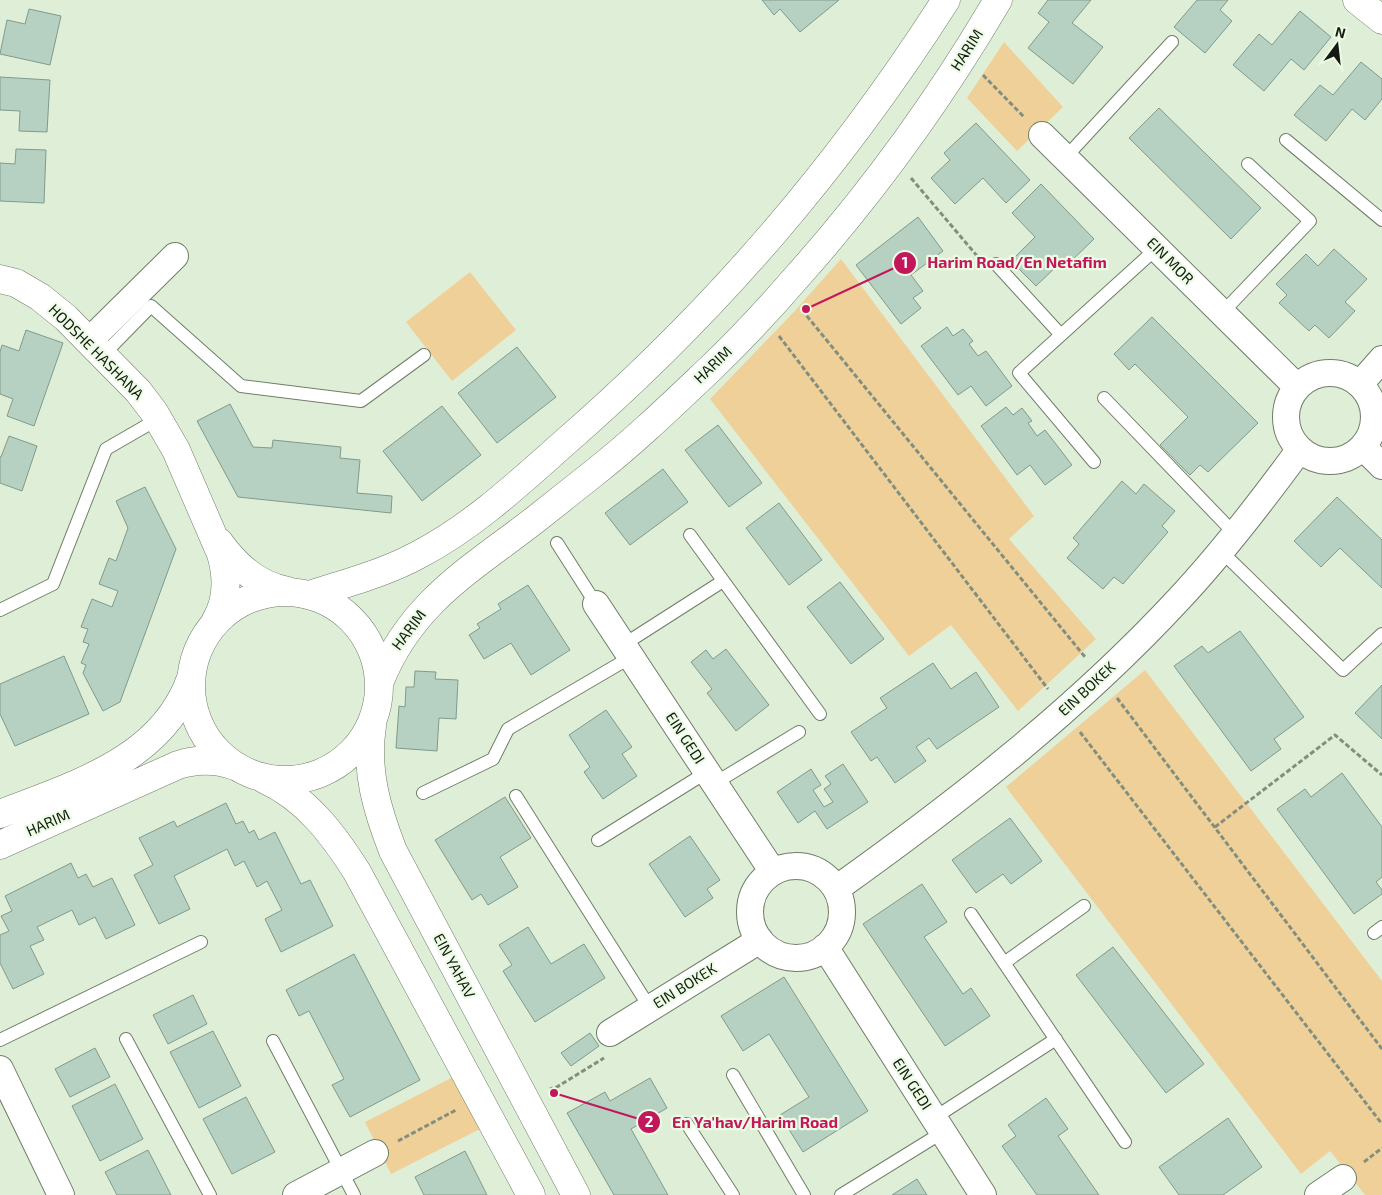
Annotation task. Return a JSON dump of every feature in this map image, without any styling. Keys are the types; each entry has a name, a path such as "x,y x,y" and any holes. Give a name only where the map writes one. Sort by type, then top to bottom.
{"street":[{"path":"531,1195 366,886 347,857 328,831 307,808 286,790 222,756 203,733 193,706 191,677 199,647 215,622 226,612 251,598 280,592 302,594 403,562 446,539 460,530 528,474 600,412 713,301 768,241 868,115 946,0"},
{"name":"HARIM","path":"380,681 389,657 398,644 449,584 597,470 657,419 715,364 785,290 827,243 893,158 964,55 998,0"},
{"path":"1357,0 1382,20"},
{"name":"EIN MOR","path":"1042,135 1298,387"},
{"path":"96,348 175,256"},
{"name":"HODSHE HASHANA","path":"0,279 16,283 40,297 66,318 138,391 158,420 176,450 221,554 226,578 224,602 222,611 215,622"},
{"path":"1360,384 1382,359"},
{"path":"1328,373 1348,377 1360,384 1372,401 1374,415 1371,435 1363,447 1352,455 1333,461 1319,460 1300,449 1289,433 1286,420 1288,406 1298,387 1314,376 1328,373"},
{"path":"1363,447 1382,466"},
{"name":"EIN BOKEK","path":"836,889 942,812 992,772 1041,731 1101,676 1179,599 1262,502 1300,449"},
{"name":"HODSHE HASHANA","path":"211,528 224,549 244,570 270,586 302,594 338,607 359,627 374,652 380,681"},
{"name":"EIN GEDI","path":"596,604 773,872"},
{"name":"HARIM","path":"0,814 94,776 133,754 154,736 172,716 186,692 191,677"},
{"path":"249,772 276,780 291,780 320,774 345,760 356,750 372,725 377,711 380,681"},
{"name":"EIN YAHAV","path":"372,725 369,750 373,790 381,819 393,850 576,1195"},
{"name":"HARIM","path":"0,844 178,765 214,760 249,772"},
{"path":"793,866 808,868 821,874 836,889 842,909 840,923 834,936 825,947 806,956 791,957 784,956 771,949 760,940 751,921 752,900 758,886 773,872 793,866"},
{"name":"EIN BOKEK","path":"610,1033 760,940"},
{"name":"EIN GEDI","path":"825,947 983,1195"},
{"path":"0,1069 61,1195"},
{"path":"296,1195 375,1153"},
{"path":"1318,1195 1343,1178"}],"lane":[{"path":"1065,158 1172,42"},
{"path":"1286,140 1382,220"},
{"path":"1222,313 1310,220 1248,164"},
{"path":"1094,462 1019,372 1157,248"},
{"path":"996,264 1061,335"},
{"path":"96,348 151,306 241,386 362,401 424,355"},
{"path":"1104,398 1228,543 1344,670 1382,634"},
{"path":"0,610 53,584 106,449 158,420"},
{"path":"690,535 820,714"},
{"path":"557,543 596,604"},
{"path":"423,793 493,759 508,729 627,651 723,581"},
{"path":"598,840 798,732"},
{"path":"516,796 650,1008"},
{"path":"1004,963 1084,906"},
{"path":"971,914 1125,1142"},
{"path":"0,1040 201,942"},
{"path":"126,1039 210,1195"},
{"path":"841,1195 1056,1039"},
{"path":"273,1041 354,1195"},
{"path":"733,1075 804,1195"},
{"path":"687,1124 733,1195"}],"path":[{"path":"964,55 1042,135"},
{"path":"893,158 984,263 996,264"},
{"path":"785,290 1101,676 1382,1049"},
{"path":"1215,827 1335,735 1382,774"},
{"path":"548,1082 552,1090 621,1047 610,1033"},
{"path":"375,1153 479,1098"}],"shaded area":[{"path":"1004,42 1063,107 1017,151 967,98"},
{"path":"841,259 1034,516 1009,539 1096,639 1018,711 951,625 909,656 710,399 791,315"},
{"path":"470,272 516,330 452,381 406,322"},
{"path":"1145,670 1382,981 1382,1195 1365,1195 1330,1151 1301,1174 1006,787"},
{"path":"457,1075 484,1127 391,1174 365,1122"}],"building":[{"path":"762,0 839,0 800,32 780,9 774,15"},
{"path":"1048,0 1091,0 1072,23 1103,47 1073,84 1028,48 1049,22 1038,13"},
{"path":"1197,0 1228,0 1220,10 1232,21 1205,53 1174,27"},
{"path":"29,9 61,16 50,65 0,54 7,20 25,24"},
{"path":"1300,11 1331,37 1304,70 1291,59 1264,91 1233,65 1259,34 1272,45"},
{"path":"1361,62 1382,79 1382,99 1365,120 1352,109 1326,141 1294,115 1320,85 1333,95"},
{"path":"0,77 50,80 47,132 19,131 20,111 0,110"},
{"path":"1159,108 1261,208 1231,239 1129,138"},
{"path":"976,123 1030,180 1006,203 983,178 955,204 931,178 950,160 944,153"},
{"path":"16,149 46,150 44,203 0,201 0,163 15,164"},
{"path":"1041,184 1094,239 1065,267 1061,262 1036,286 1011,261 1035,237 1012,213"},
{"path":"918,217 943,251 911,275 923,291 913,298 921,308 901,324 856,265"},
{"path":"1334,249 1367,279 1345,302 1355,311 1329,338 1315,325 1309,331 1279,303 1287,295 1276,284 1306,254 1318,266"},
{"path":"1152,317 1258,423 1208,472 1200,465 1190,475 1160,445 1188,417 1135,364 1129,370 1114,354"},
{"path":"947,327 953,336 963,329 973,341 969,344 978,356 986,351 1012,386 986,406 971,386 958,395 921,346"},
{"path":"26,330 63,343 34,426 7,416 13,399 0,394 0,352 2,345 19,351"},
{"path":"517,347 556,397 497,443 458,393"},
{"path":"230,404 253,447 272,448 273,440 341,447 340,458 360,460 357,493 392,496 391,513 238,497 197,421"},
{"path":"442,406 481,455 422,501 383,451"},
{"path":"1006,407 1013,415 1022,408 1032,421 1028,423 1037,436 1045,430 1072,465 1045,485 1030,465 1017,475 981,426"},
{"path":"718,425 762,483 729,507 685,450"},
{"path":"9,436 37,446 22,491 0,483 0,457"},
{"path":"663,469 688,502 630,545 605,513"},
{"path":"1122,481 1136,494 1144,484 1175,511 1162,526 1168,532 1123,584 1114,577 1103,589 1067,558 1079,544 1073,538"},
{"path":"145,487 176,549 120,702 103,711 83,673 86,665 81,663 89,644 83,642 88,629 81,627 92,599 112,607 118,591 99,584 109,558 116,561 128,528 116,501"},
{"path":"1337,497 1382,540 1382,588 1340,548 1321,567 1294,541"},
{"path":"779,503 822,560 789,585 746,528"},
{"path":"840,582 884,639 851,664 807,607"},
{"path":"528,585 570,650 531,675 511,643 484,659 469,635 480,628 477,624 501,609 498,604"},
{"path":"1240,631 1304,717 1274,739 1281,749 1251,771 1174,666 1202,646 1208,653"},
{"path":"726,649 769,705 736,731 707,693 712,689 691,662 706,650 713,659"},
{"path":"64,656 89,714 15,746 0,714 0,684"},
{"path":"933,663 951,689 976,672 999,707 937,749 929,738 916,747 926,761 895,783 877,757 871,761 851,732 887,708 880,698"},
{"path":"415,671 436,672 435,679 458,680 456,719 439,718 437,751 396,748 399,706 405,707 406,687 414,687"},
{"path":"1382,685 1382,739 1355,713"},
{"path":"606,710 632,747 622,754 637,776 603,799 584,772 590,767 569,735"},
{"path":"843,764 868,802 827,829 815,811 798,823 777,792 811,769 821,785 813,790 824,807 833,802 824,789 831,784 825,776"},
{"path":"1342,773 1382,827 1382,877 1376,882 1382,890 1382,894 1354,914 1277,809 1305,789 1311,797"},
{"path":"505,797 531,838 500,857 518,887 488,905 481,894 472,900 435,840"},
{"path":"226,803 236,824 243,821 249,833 254,830 259,840 275,832 301,884 310,880 333,926 281,952 265,919 282,910 267,881 257,887 244,861 235,866 227,849 174,876 190,909 159,924 134,875 153,865 139,838 174,821 177,827"},
{"path":"1010,818 1042,861 1011,884 1003,874 976,893 952,860"},
{"path":"690,836 720,880 707,889 713,898 685,917 649,864"},
{"path":"71,863 78,878 86,874 93,887 112,878 135,925 106,939 95,917 79,925 72,910 37,927 44,940 30,946 44,974 13,989 0,963 0,935 9,931 1,916 12,911 5,896"},
{"path":"922,884 947,922 924,937 963,994 971,988 990,1016 945,1046 863,924"},
{"path":"528,927 551,964 584,944 605,978 535,1022 503,971 512,965 499,945"},
{"path":"1113,947 1204,1064 1166,1093 1076,975"},
{"path":"354,954 420,1080 350,1117 332,1085 344,1079 309,1011 299,1016 286,990"},
{"path":"784,977 868,1111 803,1152 780,1115 809,1097 769,1034 743,1051 721,1016"},
{"path":"193,995 207,1024 168,1044 153,1015"},
{"path":"213,1031 241,1086 199,1108 170,1052"},
{"path":"590,1033 599,1046 571,1066 561,1053"},
{"path":"95,1048 110,1077 70,1097 55,1069"},
{"path":"650,1078 667,1108 631,1129 668,1195 614,1195 567,1113 605,1092 610,1101"},
{"path":"115,1084 143,1139 100,1161 72,1106"},
{"path":"246,1097 275,1152 232,1174 203,1119"},
{"path":"1046,1098 1068,1129 1058,1136 1099,1195 1037,1195 1002,1146 1016,1136 1008,1125"},
{"path":"1228,1118 1262,1167 1223,1195 1179,1195 1159,1167"},
{"path":"148,1150 171,1195 117,1195 105,1172"},
{"path":"465,1151 487,1195 424,1195 415,1177"},
{"path":"917,1179 927,1195 892,1195"}],"place":[{"name":"Harim Road/En Netafim","path":"806,309"},
{"name":"En Ya'hav/Harim Road","path":"554,1093"}]}
